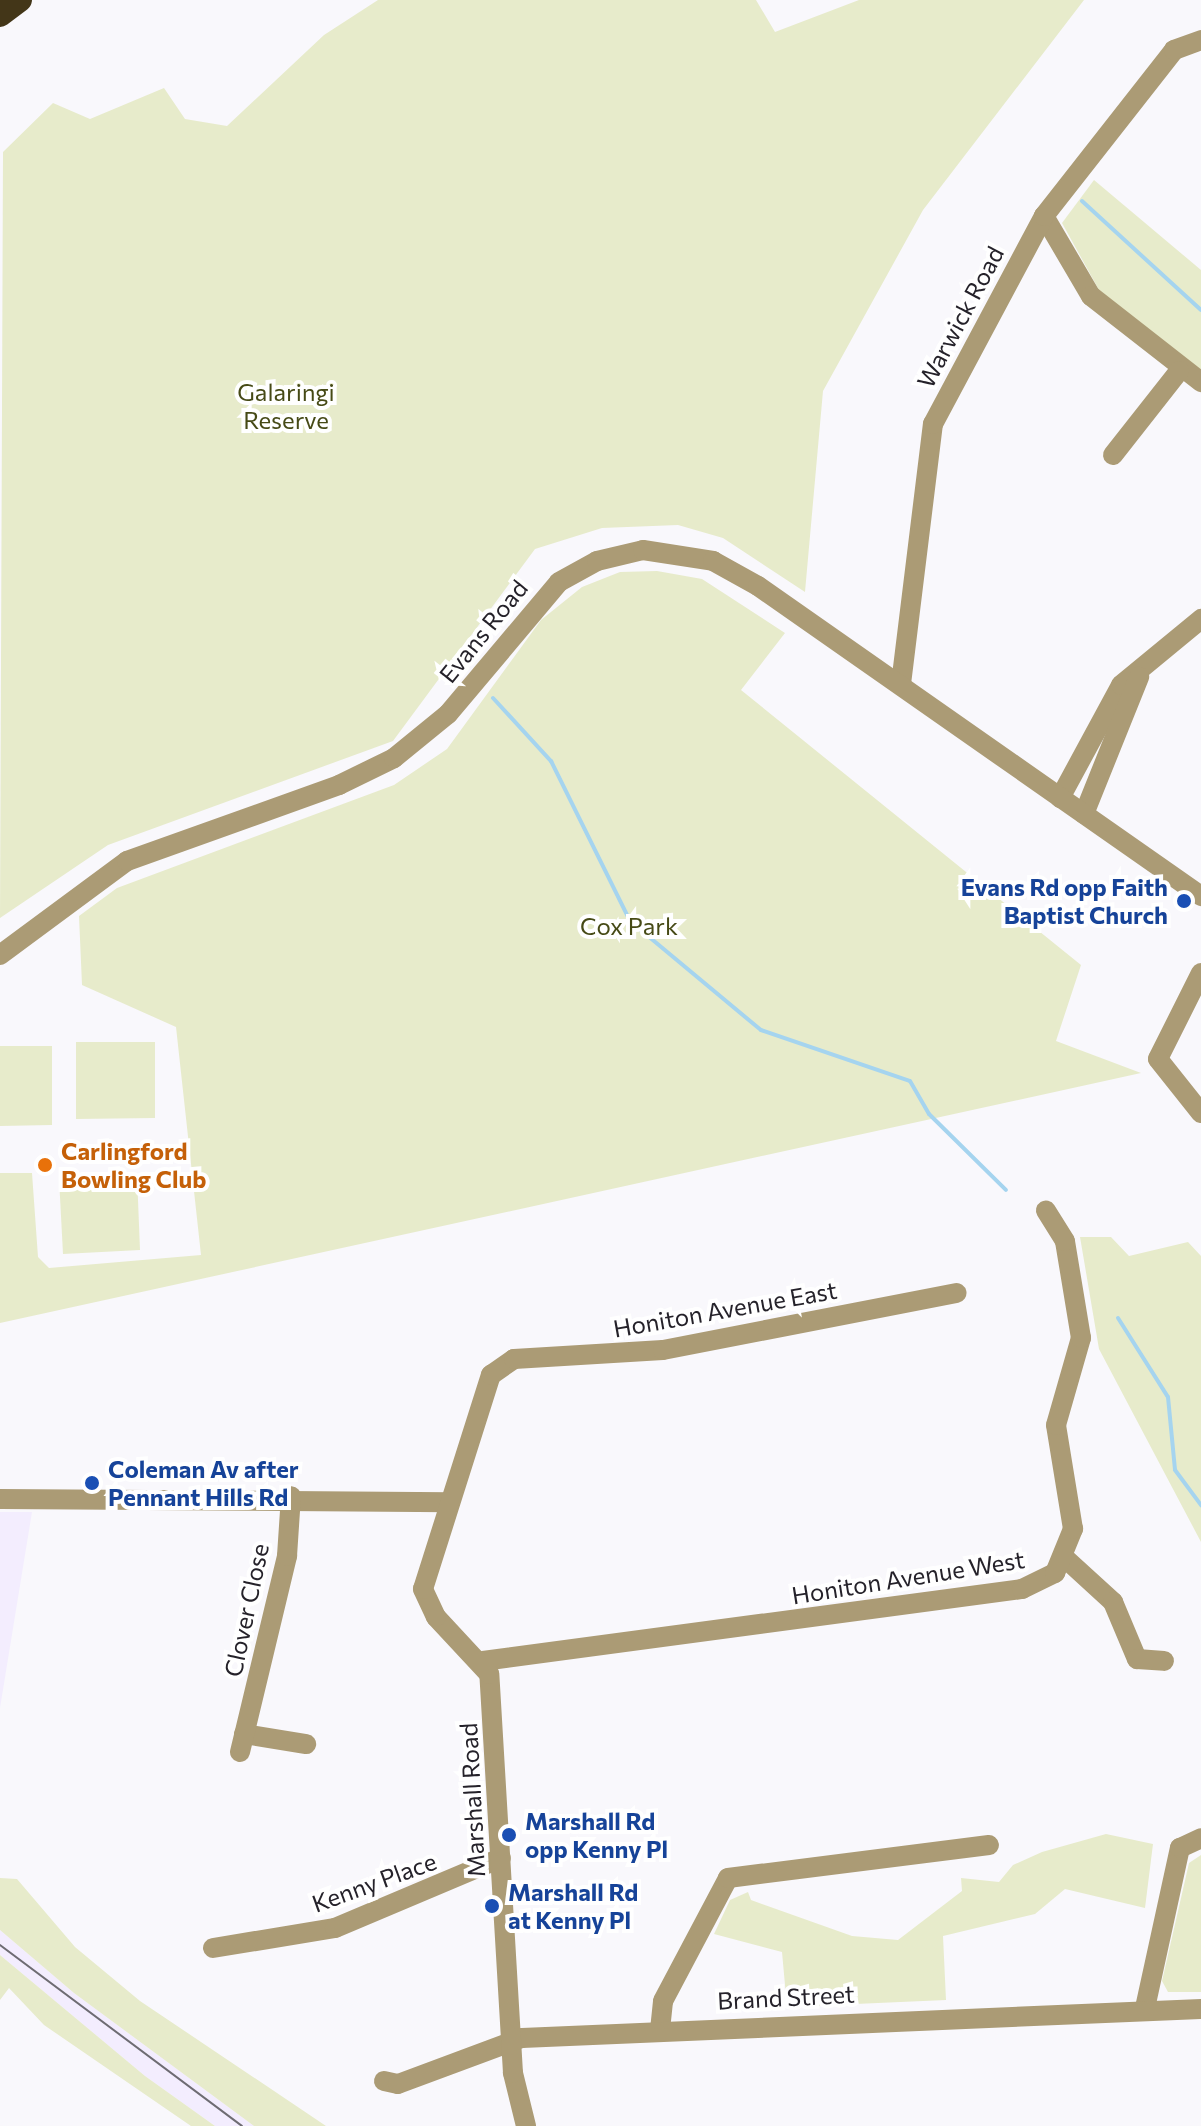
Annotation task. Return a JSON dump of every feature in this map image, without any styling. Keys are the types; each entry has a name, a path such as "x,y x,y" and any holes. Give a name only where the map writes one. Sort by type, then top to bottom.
{"highway":[{"path":"0,15 20,0"}],"street":[{"name":"Warwick Road","path":"901,684 933,424 1044,216 1174,50 1201,40"},
{"path":"1044,216 1091,296 1179,371 1201,382"},
{"path":"1113,455 1179,371"},
{"name":"Evans Road","path":"0,955 127,861 339,785 394,758 448,714 542,597 577,570 618,554 664,551 713,561 901,684 1201,896"},
{"path":"1060,798 1107,703 1149,659 1201,619"},
{"path":"1084,814 1149,659"},
{"path":"1201,973 1158,1059 1201,1113"},
{"path":"1046,1210 1065,1241 1081,1330 1056,1425 1074,1513 1066,1559 1113,1602 1137,1659 1164,1661"},
{"name":"Honiton Avenue East","path":"483,1661 425,1599 424,1570 450,1502 486,1385 514,1359 663,1350 957,1293"},
{"path":"0,1499 291,1496 450,1502"},
{"name":"Clover Close","path":"291,1496 287,1556 242,1743 306,1744"},
{"name":"Honiton Avenue West","path":"483,1661 1022,1589 1066,1559"},
{"name":"Marshall Road","path":"483,1661 493,1704 510,2039 526,2126"},
{"path":"1145,2008 1180,1848 1201,1838"},
{"path":"660,2030 663,2001 728,1878 989,1845"},
{"name":"Kenny Place","path":"213,1948 335,1928 501,1858"},
{"name":"Brand Street","path":"384,2081 398,2084 510,2039 1145,2008 1201,2009"}],"shaded area":[{"path":"0,1512 32,1512 0,1708"},
{"path":"0,1930 74,1993 254,2126 215,2126 145,2076 0,1955"}],"green space":[{"name":"Galaringi Reserve","path":"378,0 756,0 775,32 859,0 1084,0 923,210 823,391 805,592 723,538 678,525 602,528 535,549 393,741 108,845 0,918 3,152 53,103 90,119 164,88 185,119 227,126 324,35"},
{"path":"1094,180 1201,270 1201,373 1099,290 1062,223"},
{"name":"Cox Park","path":"657,571 702,579 785,633 741,690 1081,965 1056,1041 1141,1073 0,1323 0,1173 32,1173 38,1257 49,1268 201,1255 176,1027 82,985 79,916 117,888 394,785 447,749 541,620 582,587 620,572"},
{"path":"76,1042 155,1042 155,1118 76,1119"},
{"path":"0,1046 52,1046 52,1125 0,1126"},
{"path":"137,1175 140,1250 63,1254 59,1178"},
{"path":"1080,1237 1111,1237 1129,1256 1188,1242 1201,1256 1201,1542 1099,1349"},
{"path":"1106,1834 1153,1844 1145,1908 1065,1889 1035,1914 943,1936 946,2000 787,2007 782,1952 714,1934 730,1900 748,1892 751,1900 852,1936 898,1940 962,1891 961,1878 999,1882 1013,1865 1042,1852"},
{"path":"1201,1855 1201,1992 1168,1992 1162,1981 1189,1863"},
{"path":"0,1878 17,1879 75,1947 140,2001 326,2126 254,2126 74,1993 0,1930"},
{"path":"0,1955 145,2076 215,2126 191,2126 44,2025 9,1988 0,2000"}],"waterway":[{"path":"1082,201 1201,310"},
{"path":"493,698 551,761 630,921 761,1030 910,1081 929,1114 1006,1190"},
{"path":"1118,1318 1168,1397 1175,1470 1201,1505"}],"tram line":[{"path":"0,1945 242,2126"}],"place":[{"name":"Evans Rd opp Faith Baptist Church","path":"1184,901"},
{"name":"Carlingford Bowling Club","path":"45,1165"},
{"name":"Coleman Av after Pennant Hills Rd","path":"92,1483"},
{"name":"Marshall Rd opp Kenny Pl","path":"509,1835"},
{"name":"Marshall Rd at Kenny Pl","path":"492,1906"}]}
